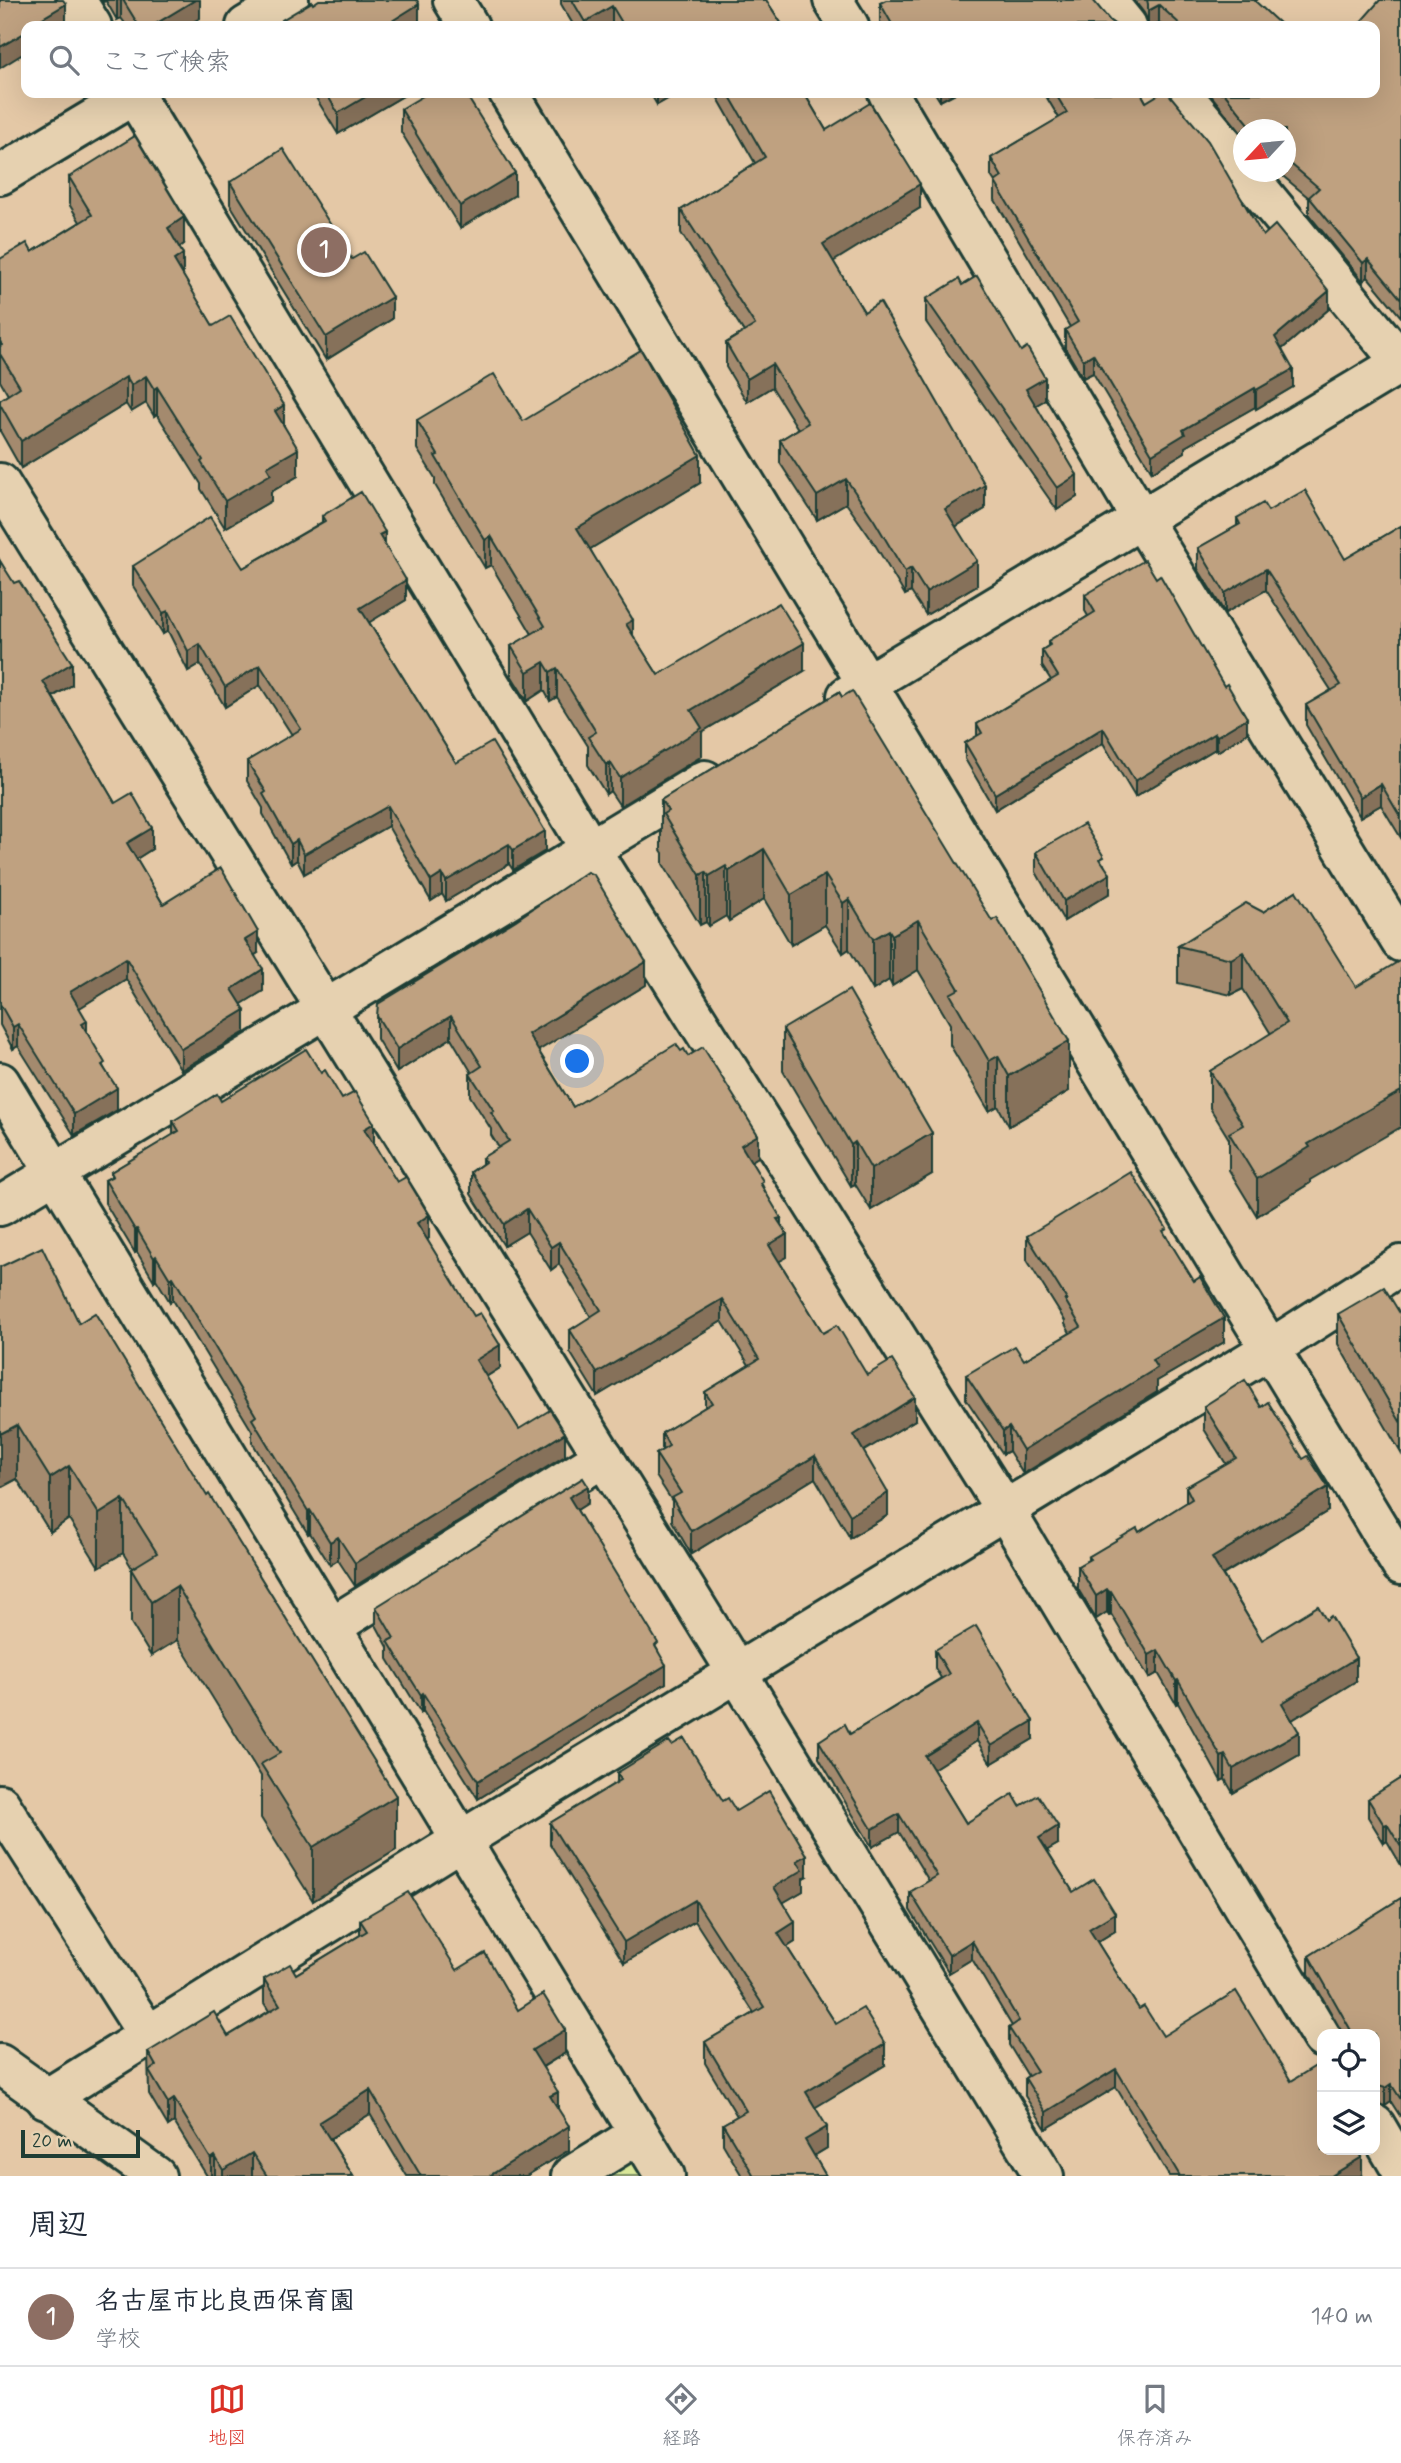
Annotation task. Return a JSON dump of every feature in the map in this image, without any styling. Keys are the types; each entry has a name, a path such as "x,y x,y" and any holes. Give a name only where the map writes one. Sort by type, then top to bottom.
{"street":[{"path":"76,0 89,21"},
{"path":"254,21 289,0"},
{"path":"453,0 466,21"},
{"path":"1106,0 1123,21"},
{"path":"0,175 126,98"},
{"path":"137,98 590,849 1005,1510 1317,2030"},
{"path":"512,98 1401,1565"},
{"path":"891,98 1142,520 1401,942"},
{"path":"1185,98 1233,156"},
{"path":"822,711 1401,363 1255,182"},
{"path":"0,483 738,1674 1044,2176"},
{"path":"0,1206 729,766"},
{"path":"0,1082 665,2176"},
{"path":"46,2099 460,1841 1270,1349 1401,1265"},
{"path":"331,1627 604,1457"},
{"path":"0,1804 149,2037"},
{"path":"0,2064 156,2176"},
{"path":"1380,2133 1401,2169"},
{"path":"571,2176 639,2134"}],"green space":[{"path":"631,2154 644,2176 599,2176"}],"building":[{"path":"0,0 63,0 66,4 37,21 21,21 21,35 0,47"},
{"path":"123,0 195,0 160,21 136,21"},
{"path":"319,0 417,0 419,4 392,21 282,21 312,2 313,4"},
{"path":"572,0 766,0 780,21 621,21 612,6 584,21"},
{"path":"886,0 1093,0 1110,21 890,21 880,3"},
{"path":"1147,0 1254,0 1277,21 1177,21 1159,5 1148,11"},
{"path":"1380,0 1401,0 1401,299 1368,259 1363,263 1309,197 1319,188 1296,168 1296,119 1245,119 1228,98 1380,98 1380,21 1361,21"},
{"path":"329,98 364,98 338,113"},
{"path":"420,98 468,98 515,173 460,206 401,109"},
{"path":"731,98 807,98 826,130 870,103 920,184 823,244 864,312 880,302 985,485 945,509 977,561 926,592 911,568 905,572 846,479 817,496 780,440 808,423 772,364 747,379 726,343 755,325 681,210 765,157"},
{"path":"1058,98 1144,98 1146,102 1153,98 1172,98 1208,141 1263,236 1275,225 1329,291 1275,337 1293,369 1183,430 1185,434 1152,454 1093,354 1083,360 1065,330 1078,322 995,182 1002,177 991,158 1067,113"},
{"path":"135,136 184,217 168,228 183,254 174,260 213,326 230,316 284,405 275,411 298,449 267,467 271,474 225,501 201,462 203,460 157,387 154,389 146,376 131,385 126,377 21,441 0,404 0,400 20,387 0,354 0,259 27,243 32,252 92,215 69,177"},
{"path":"283,149 352,259 364,252 392,297 326,337 230,182"},
{"path":"977,276 1021,351 1027,347 1045,378 1026,389 1077,475 1057,488 926,299 959,279 962,285"},
{"path":"641,350 700,455 577,528 633,620 626,624 658,675 779,603 804,643 691,710 702,728 620,778 610,762 606,765 588,737 596,732 557,668 550,672 544,662 527,672 511,646 545,626 491,536 485,540 417,420 494,374 523,421"},
{"path":"1305,490 1345,559 1401,526 1401,818 1381,784 1360,797 1306,705 1341,685 1266,569 1225,593 1198,548 1240,524 1237,518 1263,503 1268,511"},
{"path":"361,492 385,532 379,535 406,580 360,608 456,763 492,742 545,831 513,850 509,844 446,881 442,874 431,881 388,806 304,854 297,840 291,844 263,794 266,792 247,761 301,729 260,665 225,687 200,644 188,651 168,611 163,613 133,566 210,517 243,568 325,521 322,516"},
{"path":"1145,560 1156,578 1160,575 1224,686 1227,684 1247,718 1217,736 1215,733 1135,781 1103,728 995,794 965,743 982,733 977,724 1058,676 1042,650 1050,645 1048,641 1095,612 1085,595"},
{"path":"0,561 14,583 19,581 72,663 43,681 115,803 132,793 152,828 127,843 163,904 221,868 258,932 245,940 263,969 232,989 245,1010 181,1049 126,958 70,992 87,1021 82,1024 105,1063 102,1065 117,1088 74,1114 18,1024 13,1027 0,1004"},
{"path":"852,691 992,921 997,918 1069,1041 1009,1076 998,1056 989,1061 950,994 959,989 918,920 892,935 889,930 873,939 849,899 843,903 825,875 791,895 764,849 729,871 726,866 709,876 706,872 700,875 663,814 668,811 661,800 839,692 842,697"},
{"path":"1084,824 1104,857 1100,859 1110,874 1064,901 1036,852"},
{"path":"587,872 594,875 646,962 528,1034 573,1107 676,1044 681,1051 684,1049 688,1056 703,1047 758,1135 741,1145 763,1181 760,1183 781,1218 777,1219 787,1234 769,1245 823,1333 837,1325 867,1375 892,1360 915,1397 854,1435 888,1493 850,1515 815,1456 691,1531 672,1498 681,1493 656,1454 669,1446 662,1433 712,1403 705,1392 759,1359 722,1299 597,1373 570,1330 601,1310 559,1242 551,1247 527,1209 504,1224 471,1172 485,1162 482,1158 509,1141 491,1112 494,1111 470,1074 482,1066 451,1016 397,1049 377,1016 378,1004 516,920"},
{"path":"1296,891 1356,987 1401,960 1401,1091 1308,1144 1310,1147 1257,1179 1229,1133 1243,1125 1210,1071 1287,1023 1243,952 1231,959 1178,946 1246,903 1263,912"},
{"path":"849,990 932,1133 871,1169 855,1142 851,1145 783,1029"},
{"path":"306,1049 321,1073 325,1070 342,1099 355,1092 374,1123 364,1129 397,1182 406,1177 429,1215 417,1223 474,1316 480,1313 500,1345 476,1360 519,1429 550,1410 565,1433 355,1563 338,1537 330,1542 310,1510 308,1511 252,1419 256,1416 173,1277 170,1279 156,1256 154,1258 105,1180 113,1176 111,1172 179,1131 173,1121 217,1094 221,1101"},
{"path":"1131,1172 1167,1229 1163,1231 1194,1281 1200,1277 1224,1318 1152,1360 1157,1368 1023,1450 1009,1427 1003,1431 966,1375 1015,1346 1024,1360 1081,1327 1027,1236"},
{"path":"42,1247 79,1323 95,1313 396,1796 313,1847 261,1764 280,1753 177,1586 151,1602 131,1569 157,1553 123,1499 99,1514 69,1466 50,1478 17,1425 0,1434 0,1267"},
{"path":"1384,1287 1401,1315 1401,1423 1338,1314"},
{"path":"1245,1380 1261,1407 1268,1402 1303,1459 1308,1456 1328,1487 1212,1558 1262,1640 1318,1606 1326,1620 1331,1616 1356,1658 1282,1703 1299,1732 1233,1769 1225,1755 1221,1757 1158,1650 1149,1655 1111,1591 1107,1589 1096,1596 1078,1566 1090,1559 1088,1557 1137,1528 1139,1532 1192,1499 1186,1487 1236,1458 1204,1406"},
{"path":"583,1478 588,1486 569,1497 658,1643 655,1646 666,1665 478,1781 388,1641 394,1638 376,1607"},
{"path":"976,1626 1033,1721 991,1746 977,1723 925,1756 966,1823 1013,1794 1020,1806 1038,1795 1058,1826 1039,1838 1073,1892 1094,1879 1115,1913 1089,1929 1139,2009 1144,2006 1163,2036 1236,1991 1291,2081 1317,2065 1317,2155 1362,2157 1331,2176 1180,2176 1116,2069 1046,2112 1025,2078 1037,2071 1009,2028 1019,2021 972,1941 949,1955 910,1892 937,1876 899,1814 872,1829 819,1741 845,1724 850,1734 949,1674 935,1650"},
{"path":"684,1738 723,1801 728,1798 736,1811 769,1791 807,1855 797,1861 803,1870 774,1887 795,1922 778,1933 836,2024 863,2008 885,2044 806,2092 827,2127 805,2140 826,2176 751,2176 753,2174 723,2124 746,2111 705,2042 764,2007 695,1900 624,1942 550,1823 621,1780 617,1773 669,1741 672,1745"},
{"path":"1401,1778 1401,1847 1368,1799"},
{"path":"408,1892 457,1970 485,1953 518,2010 543,1994 565,2030 532,2050 558,2092 550,2096 569,2126 489,2176 421,2176 370,2090 319,2122 353,2176 267,2176 252,2153 223,2170 215,2156 211,2159 174,2099 168,2103 149,2071 156,2066 148,2052 214,2012 228,2036 280,2005 264,1979 290,1964 296,1974 367,1931 360,1920"},
{"path":"1401,1898 1400,2098 1391,2084 1385,2088 1380,2086 1380,2029 1350,2029 1309,1956"}],"place":[{"name":"名古屋市比良西保育園","path":"324,250"}]}
